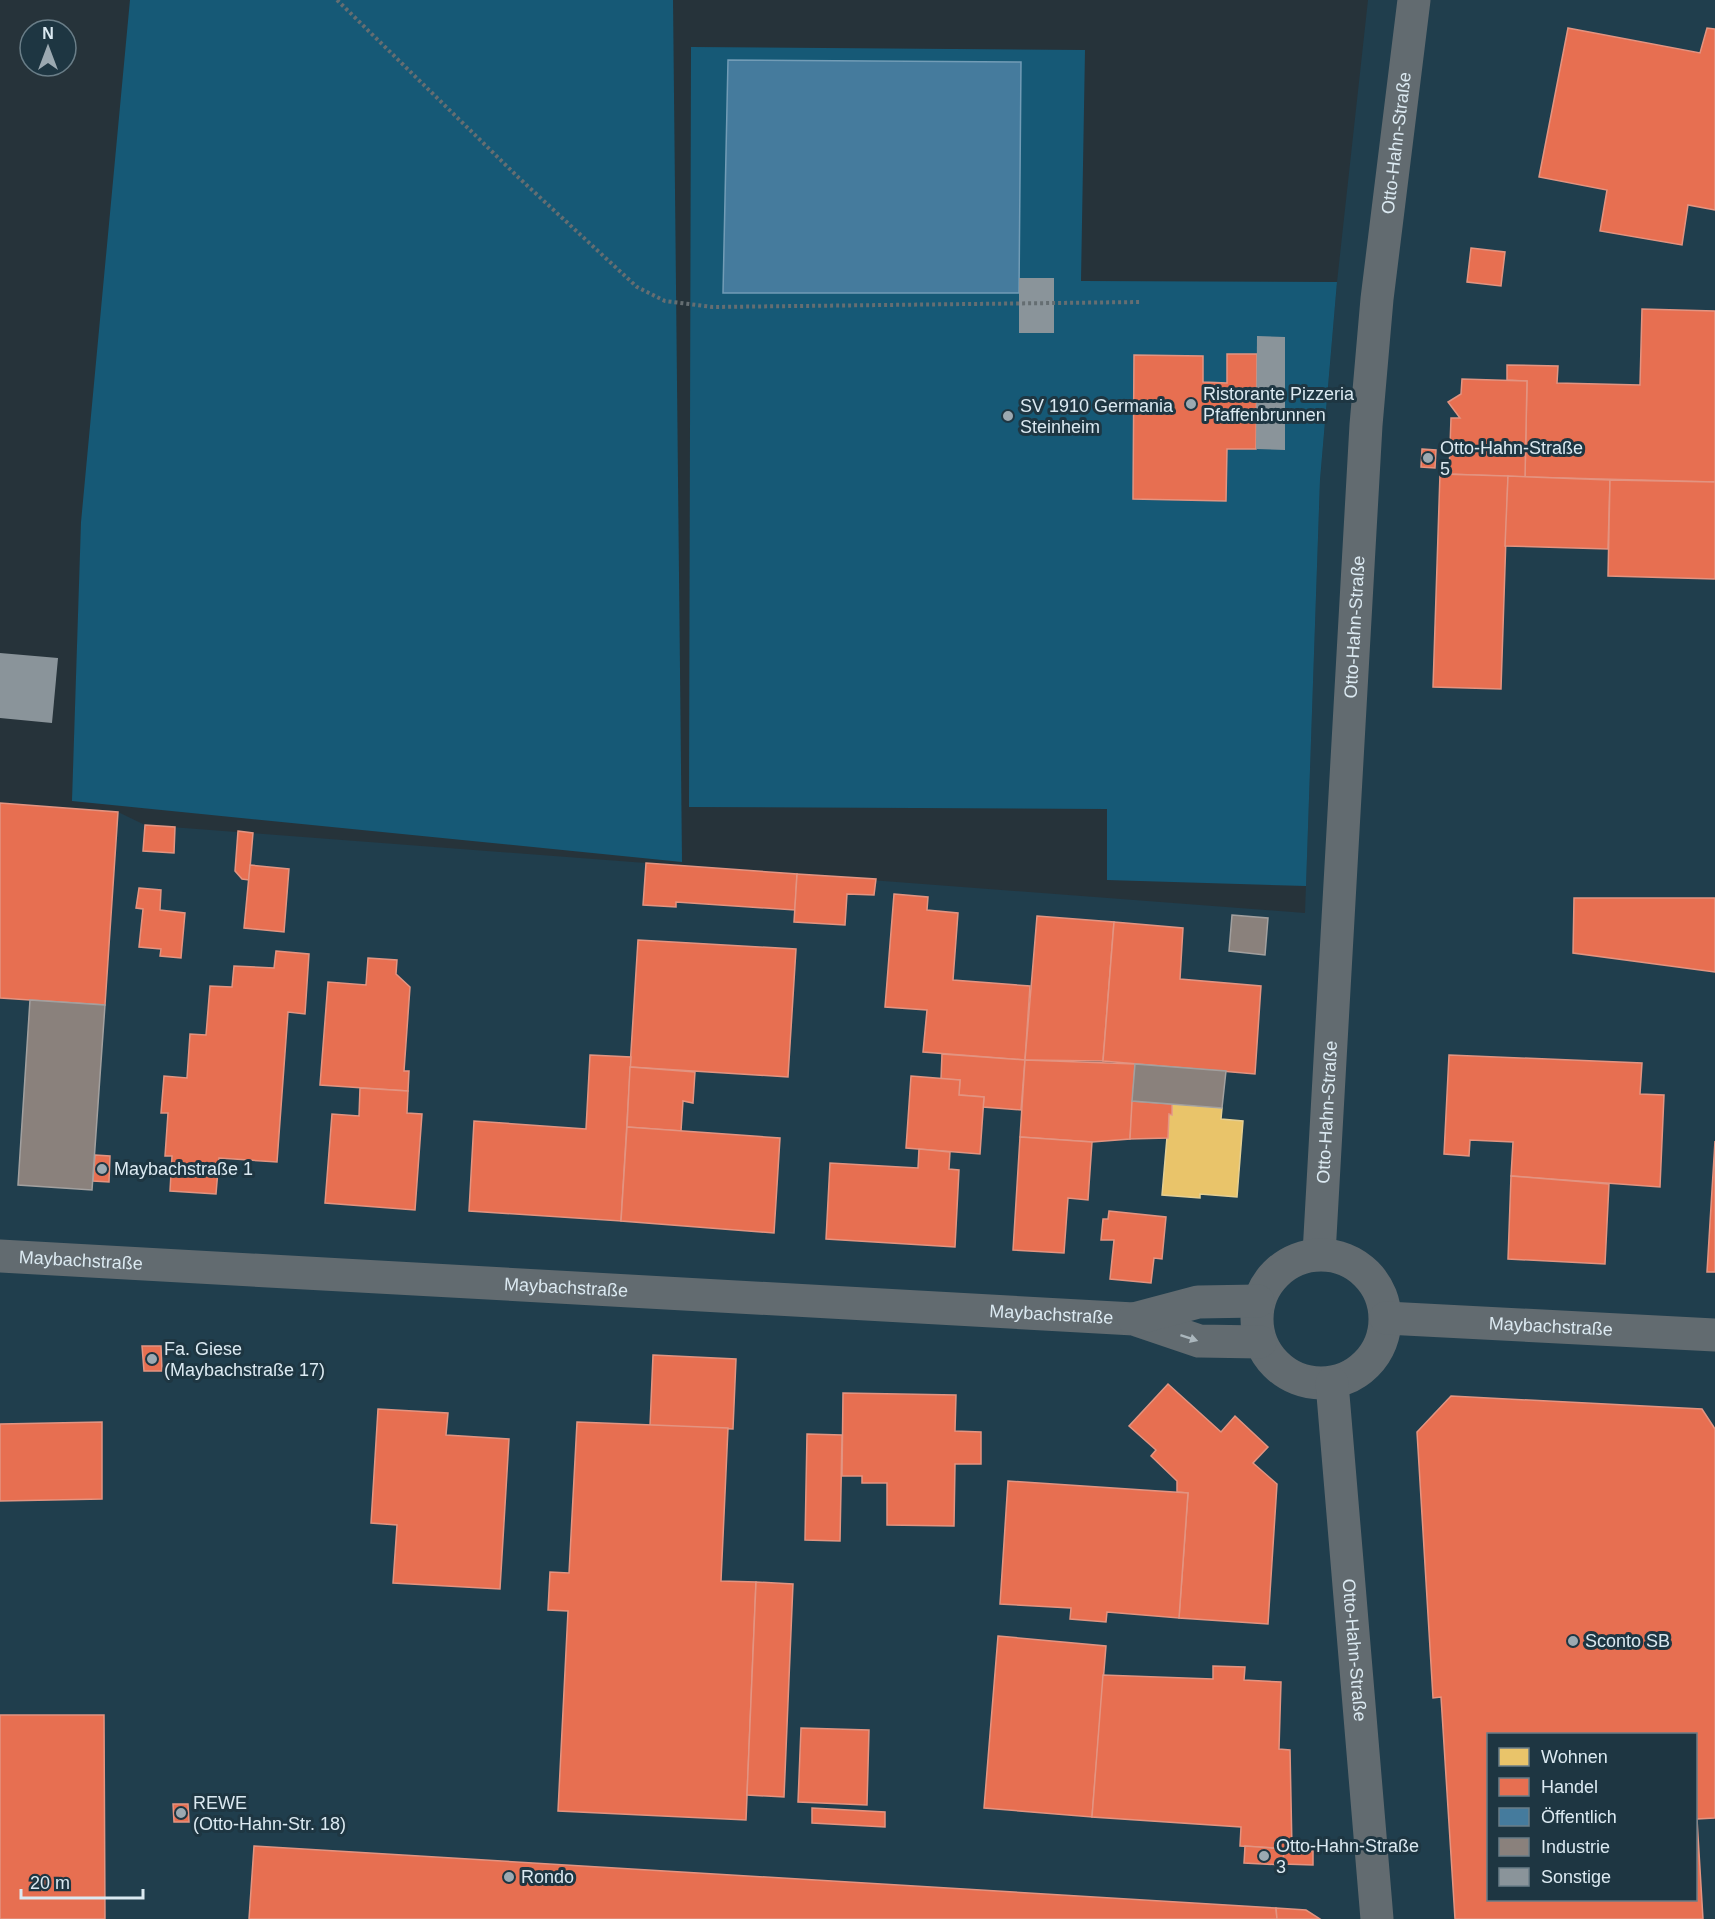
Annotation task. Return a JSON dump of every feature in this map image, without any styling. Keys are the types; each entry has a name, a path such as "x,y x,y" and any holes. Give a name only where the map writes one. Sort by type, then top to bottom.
{"street":[{"name":"Otto-Hahn-Straße","path":"1319,1254 1366,425 1377,299 1414,0"},
{"path":"1319,1254 1340,1257 1358,1266 1373,1280 1382,1298 1386,1318 1383,1336 1376,1353 1364,1367 1349,1377 1332,1383 1310,1383 1289,1376 1272,1361 1260,1342 1256,1321 1258,1301 1267,1282 1281,1268 1299,1258 1319,1254"},
{"name":"Maybachstraße","path":"0,1256 1134,1319 1200,1341 1260,1342"},
{"name":"Maybachstraße","path":"1134,1319 1198,1302 1258,1301"},
{"name":"Maybachstraße","path":"1386,1318 1715,1335"},
{"name":"Otto-Hahn-Straße","path":"1332,1383 1377,1919"}],"path":[{"path":"337,0 519,178 628,279 637,287 664,301 713,307 1142,302"}],"shaded area":[{"path":"130,0 673,0 682,862 72,801 81,522"},
{"path":"1368,0 1715,0 1715,1919 0,1919 0,803 118,812 145,825 1305,913 1320,480 1337,282"},
{"name":"SV 1910 Germania Steinheim","path":"691,47 1085,50 1081,281 1337,282 1320,480 1306,886 1107,880 1107,809 689,807"}],"building: Wohnen":[{"path":"1172,1104 1222,1108 1221,1119 1243,1121 1237,1197 1200,1194 1200,1198 1162,1195 1169,1114 1172,1115"}],"building: Handel":[{"path":"1568,28 1700,53 1707,28 1715,29 1715,210 1688,205 1682,245 1600,231 1607,190 1539,177"},
{"path":"1471,248 1505,252 1501,286 1467,282"},
{"path":"1642,309 1715,311 1715,482 1525,477 1527,381 1507,380 1507,365 1558,366 1557,383 1640,385"},
{"path":"1227,354 1257,354 1256,449 1227,449 1226,501 1133,499 1134,355 1203,356 1203,382 1227,383"},
{"path":"1462,379 1527,381 1525,477 1449,474 1451,418 1460,418 1448,402 1461,394"},
{"name":"Otto-Hahn-Straße 5","path":"1422,449 1436,450 1435,468 1421,467"},
{"path":"1440,474 1508,476 1501,689 1433,687"},
{"path":"1508,476 1610,480 1608,549 1505,546"},
{"path":"1610,480 1715,482 1715,579 1608,576"},
{"path":"0,803 118,812 105,1005 0,998"},
{"path":"145,825 175,827 174,853 143,851"},
{"path":"238,831 253,833 249,880 242,879 235,871"},
{"path":"646,863 797,874 795,910 676,902 676,907 643,905"},
{"path":"250,865 289,869 284,932 244,928"},
{"path":"797,874 876,879 874,895 847,894 845,925 794,922"},
{"path":"139,888 161,890 160,910 185,913 181,958 160,956 161,949 139,947 143,909 136,908"},
{"path":"894,894 928,897 927,910 958,913 953,980 1030,986 1025,1060 923,1052 927,1010 885,1007"},
{"path":"1574,898 1715,898 1715,972 1573,953"},
{"path":"1037,916 1114,922 1103,1061 1025,1060"},
{"path":"1114,922 1183,928 1180,979 1261,986 1255,1074 1103,1061"},
{"path":"638,940 796,949 788,1077 630,1067"},
{"path":"276,951 309,954 305,1014 288,1012 277,1162 219,1158 216,1194 170,1191 172,1156 165,1156 168,1113 161,1113 164,1076 187,1078 190,1034 206,1035 210,986 232,987 234,966 274,968"},
{"path":"368,958 397,960 396,974 410,987 404,1071 409,1071 408,1091 320,1085 328,982 366,985"},
{"path":"942,1054 1025,1060 1021,1110 983,1107 984,1097 959,1095 960,1080 941,1079"},
{"path":"590,1055 631,1057 621,1221 469,1211 474,1121 586,1129"},
{"path":"1449,1055 1642,1063 1640,1094 1664,1095 1660,1187 1511,1176 1513,1142 1470,1140 1469,1156 1444,1154"},
{"path":"1025,1060 1135,1064 1130,1139 1092,1142 1020,1137"},
{"path":"630,1067 695,1072 693,1103 683,1101 681,1131 627,1127"},
{"path":"911,1076 960,1080 959,1095 984,1097 980,1154 906,1148"},
{"path":"360,1088 408,1091 407,1113 422,1114 415,1210 325,1203 332,1114 359,1116"},
{"path":"1132,1101 1172,1104 1172,1115 1169,1114 1168,1138 1130,1139"},
{"path":"627,1127 780,1138 774,1233 621,1221"},
{"path":"1020,1137 1092,1142 1088,1200 1068,1198 1064,1253 1013,1250"},
{"path":"1715,1141 1715,1272 1707,1272"},
{"path":"919,1149 950,1152 949,1169 959,1170 955,1247 826,1239 830,1163 918,1168"},
{"name":"Maybachstraße 1","path":"95,1155 110,1156 109,1182 93,1181"},
{"path":"1511,1176 1609,1184 1605,1264 1508,1259"},
{"path":"1109,1211 1166,1217 1162,1259 1154,1258 1151,1283 1110,1279 1114,1240 1101,1240 1103,1219 1108,1219"},
{"name":"Fa. Giese (Maybachstraße 17)","path":"142,1346 161,1346 162,1371 144,1371"},
{"path":"653,1355 736,1359 733,1429 650,1426"},
{"path":"1168,1384 1221,1432 1235,1416 1268,1447 1253,1463 1277,1484 1268,1624 1179,1618 1188,1493 1177,1492 1177,1481 1151,1456 1156,1450 1129,1426"},
{"path":"843,1393 956,1395 955,1431 981,1432 981,1464 955,1464 954,1526 887,1525 887,1483 862,1483 862,1476 842,1476"},
{"path":"1451,1396 1702,1409 1715,1429 1715,1818 1697,1819 1703,1919 1455,1919 1441,1697 1433,1698 1417,1432"},
{"path":"378,1409 448,1413 446,1435 509,1439 500,1589 393,1583 397,1525 371,1523"},
{"path":"102,1422 102,1499 0,1501 0,1424"},
{"path":"577,1422 728,1428 721,1581 756,1582 746,1820 558,1811 568,1611 548,1610 550,1572 569,1573"},
{"path":"807,1434 842,1435 840,1541 805,1540"},
{"path":"1008,1481 1188,1493 1179,1618 1107,1612 1106,1622 1070,1619 1071,1608 1000,1604"},
{"path":"756,1582 793,1584 784,1797 747,1795"},
{"path":"998,1636 1106,1646 1092,1817 984,1808"},
{"path":"1213,1666 1245,1667 1244,1680 1281,1682 1279,1749 1290,1750 1292,1849 1240,1846 1241,1827 1092,1817 1103,1675 1213,1679"},
{"path":"0,1715 104,1715 105,1919 0,1919"},
{"path":"801,1728 869,1730 867,1805 798,1802"},
{"name":"REWE (Otto-Hahn-Str. 18)","path":"173,1804 188,1804 189,1822 174,1822"},
{"path":"812,1808 885,1812 885,1827 812,1823"},
{"name":"Rondo","path":"254,1846 1276,1908 1277,1919 249,1919"},
{"name":"Otto-Hahn-Straße 3","path":"1245,1846 1284,1849 1283,1865 1244,1863"},
{"path":"1284,1849 1313,1851 1313,1865 1283,1864"},
{"path":"1276,1908 1306,1910 1320,1919 1277,1919"}],"building: Öffentlich":[{"path":"728,60 1021,62 1019,293 723,293"}],"building: Industrie":[{"path":"1232,915 1268,918 1265,955 1229,951"},
{"path":"30,1000 105,1005 92,1190 18,1185"},
{"path":"1135,1064 1226,1071 1222,1108 1132,1101"}],"building: Sonstige":[{"path":"1019,278 1054,278 1054,333 1019,333"},
{"path":"1257,336 1285,337 1285,450 1256,449"},
{"path":"0,653 58,658 52,723 0,718"}],"place":[{"name":"Ristorante Pizzeria Pfaffenbrunnen","path":"1191,404"},
{"name":"SV 1910 Germania Steinheim","path":"1008,416"},
{"name":"Otto-Hahn-Straße 5","path":"1428,458"},
{"name":"Maybachstraße 1","path":"102,1169"},
{"name":"Fa. Giese (Maybachstraße 17)","path":"152,1359"},
{"name":"Sconto SB","path":"1573,1641"},
{"name":"REWE (Otto-Hahn-Str. 18)","path":"181,1813"},
{"name":"Otto-Hahn-Straße 3","path":"1264,1856"},
{"name":"Rondo","path":"509,1877"}]}
